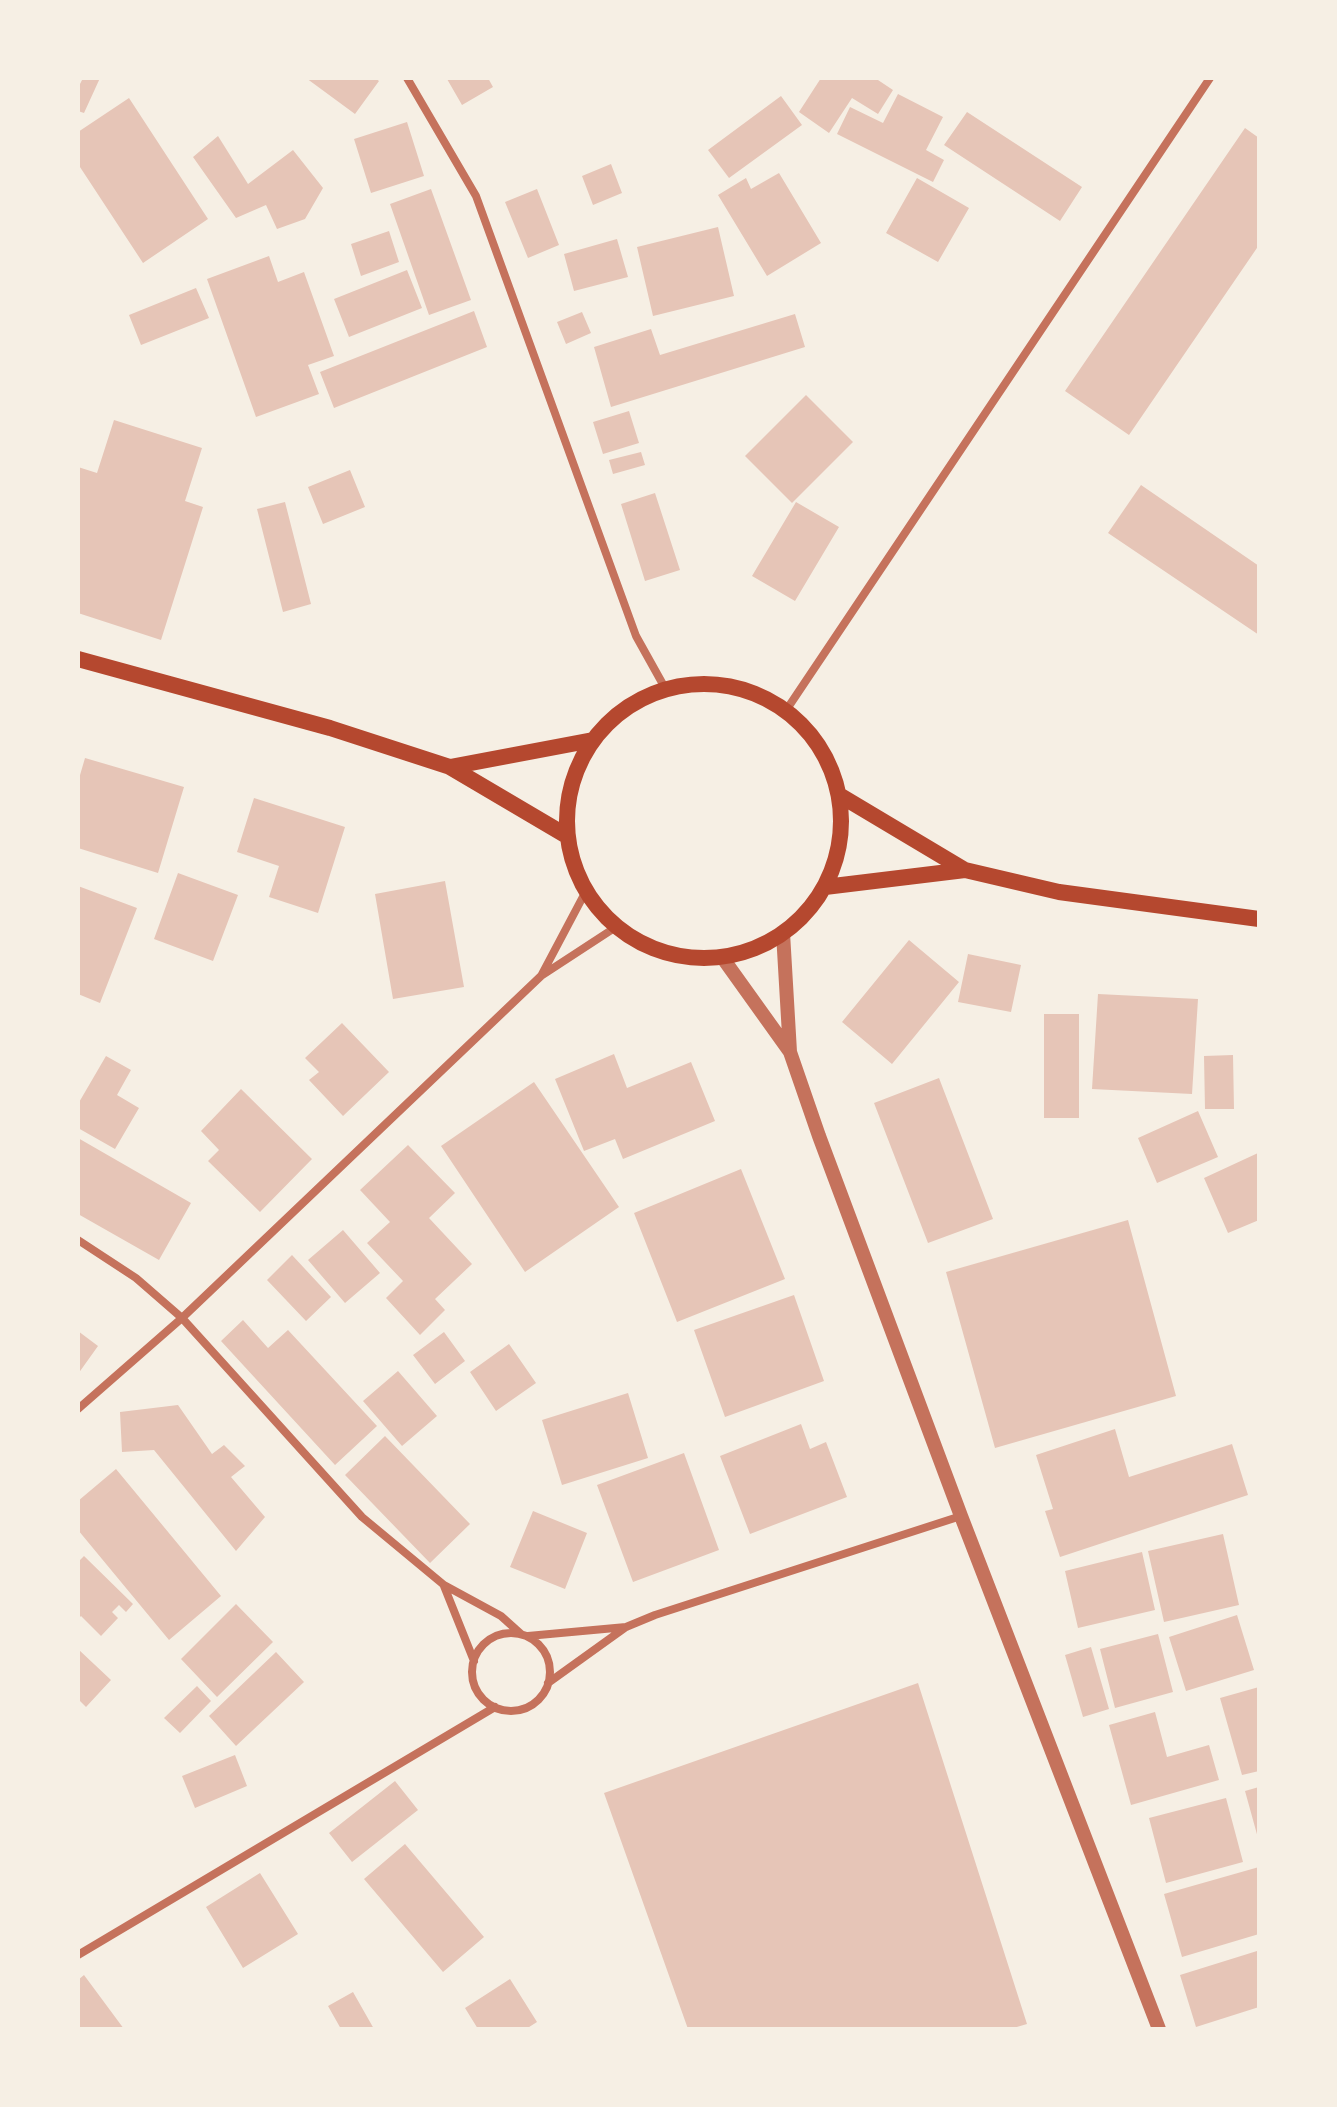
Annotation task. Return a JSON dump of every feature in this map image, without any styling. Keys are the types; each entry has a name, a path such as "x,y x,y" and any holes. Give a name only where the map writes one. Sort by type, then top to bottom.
{"main road":[{"path":"78,659 330,728 450,767 567,836"},
{"path":"707,682 749,689 787,709 812,733 830,763 841,796 841,843 825,887 807,913 783,933 754,949 722,957 694,959 666,954 640,943 616,927 586,891 573,865 567,836 571,791 577,770 593,740 613,718 637,700 665,688 707,682"},
{"path":"450,767 593,740"},
{"path":"841,796 965,870 1059,892 1259,919"},
{"path":"825,887 965,870"}],"street":[{"path":"407,78 476,196 636,636 665,688"},
{"path":"787,709 1210,78"},
{"path":"541,976 586,891"},
{"path":"78,1409 182,1318 541,976 616,927"},
{"path":"783,933 790,1052 961,1516 1159,2029"},
{"path":"722,957 790,1052"},
{"path":"78,1240 136,1278 182,1318 362,1517 444,1585 501,1616 525,1635 544,1651 550,1672 548,1683 536,1702 527,1708 506,1711 495,1707 478,1694 472,1672 479,1650 497,1635 525,1635 626,1627"},
{"path":"548,1683 626,1627 655,1615 961,1516"},
{"path":"444,1585 474,1661"},
{"path":"78,1955 495,1707"}],"building":[{"path":"83,78 100,78 84,113 78,111 78,88"},
{"path":"306,78 375,78 379,81 355,114"},
{"path":"488,78 493,87 462,105 447,79"},
{"path":"821,78 875,78 893,90 878,114 852,98 829,133 799,112"},
{"path":"898,94 943,117 926,150 944,160 933,182 837,134 850,107 883,123"},
{"path":"781,96 802,125 729,178 708,150"},
{"path":"129,98 208,219 143,263 78,164 78,132"},
{"path":"967,112 1082,187 1060,221 944,145"},
{"path":"407,122 424,176 371,193 354,139"},
{"path":"1245,128 1259,138 1259,245 1129,435 1065,391"},
{"path":"218,136 248,184 293,150 323,188 305,219 277,229 266,205 236,218 193,157"},
{"path":"611,164 622,193 593,205 582,176"},
{"path":"779,173 821,243 767,276 718,195 746,178 751,189"},
{"path":"917,178 969,208 938,262 886,233"},
{"path":"431,189 471,300 429,315 390,204"},
{"path":"537,189 559,245 528,258 505,202"},
{"path":"718,227 734,296 653,316 637,247"},
{"path":"389,231 399,262 361,276 351,244"},
{"path":"617,239 628,277 574,291 564,254"},
{"path":"269,256 278,282 304,272 334,356 308,365 319,394 256,417 207,279"},
{"path":"407,270 422,308 349,337 334,299"},
{"path":"196,288 209,318 141,345 129,315"},
{"path":"474,311 487,347 334,408 320,372"},
{"path":"582,312 591,333 566,344 557,322"},
{"path":"795,314 805,347 611,407 594,347 651,329 660,355"},
{"path":"806,395 853,442 792,503 745,456"},
{"path":"629,411 639,443 603,454 593,422"},
{"path":"114,420 202,448 185,501 203,507 161,640 78,613 78,467 97,473"},
{"path":"641,452 645,465 613,474 609,460"},
{"path":"350,470 365,507 323,524 308,487"},
{"path":"1141,485 1259,566 1259,635 1108,533"},
{"path":"655,493 680,570 645,581 621,504"},
{"path":"285,502 311,604 283,612 257,509"},
{"path":"796,502 839,527 795,601 752,576"},
{"path":"85,758 184,787 158,873 78,848 78,782"},
{"path":"254,798 345,827 318,913 269,897 279,866 237,852"},
{"path":"178,873 238,895 213,961 154,939"},
{"path":"445,881 464,987 393,999 375,894"},
{"path":"78,886 137,908 100,1003 78,994"},
{"path":"909,940 959,982 892,1064 842,1022"},
{"path":"968,954 1021,965 1011,1012 958,1002"},
{"path":"1098,994 1198,999 1192,1094 1092,1089"},
{"path":"1044,1014 1079,1014 1079,1118 1044,1118"},
{"path":"342,1023 389,1072 343,1116 309,1080 319,1072 305,1058"},
{"path":"614,1054 627,1088 691,1062 715,1121 623,1159 615,1139 584,1151 555,1079"},
{"path":"1233,1055 1234,1109 1205,1109 1204,1056"},
{"path":"106,1056 131,1070 117,1095 139,1108 115,1149 78,1128 78,1104"},
{"path":"939,1078 993,1219 928,1243 874,1103"},
{"path":"534,1082 619,1207 525,1272 441,1146"},
{"path":"241,1089 312,1159 260,1212 208,1161 219,1150 201,1131"},
{"path":"1198,1111 1218,1157 1157,1183 1138,1138"},
{"path":"78,1138 191,1203 159,1260 78,1214"},
{"path":"408,1145 455,1193 429,1218 472,1264 435,1299 445,1310 420,1335 386,1298 403,1281 367,1243 390,1222 360,1190"},
{"path":"1258,1153 1259,1220 1228,1233 1204,1178"},
{"path":"741,1169 785,1279 677,1322 634,1213"},
{"path":"1128,1220 1176,1396 995,1448 946,1272"},
{"path":"343,1230 380,1273 345,1303 308,1260"},
{"path":"292,1255 331,1297 306,1321 267,1280"},
{"path":"794,1295 824,1381 725,1417 694,1330"},
{"path":"243,1320 268,1348 288,1330 377,1426 335,1465 221,1341"},
{"path":"78,1331 98,1346 78,1374"},
{"path":"444,1332 465,1361 435,1384 413,1355"},
{"path":"509,1344 536,1383 496,1411 470,1372"},
{"path":"398,1371 437,1416 402,1446 363,1401"},
{"path":"628,1393 648,1458 562,1485 542,1420"},
{"path":"178,1405 212,1454 224,1445 245,1466 231,1477 265,1517 236,1551 154,1450 122,1452 120,1412"},
{"path":"801,1424 810,1449 826,1442 847,1497 750,1534 720,1456"},
{"path":"1115,1429 1129,1477 1232,1444 1248,1495 1060,1557 1045,1511 1053,1509 1036,1455"},
{"path":"385,1436 470,1524 430,1563 345,1475"},
{"path":"684,1453 719,1550 633,1582 597,1485"},
{"path":"116,1469 221,1596 169,1640 78,1530 78,1501"},
{"path":"533,1511 587,1533 565,1589 510,1567"},
{"path":"1223,1534 1239,1605 1164,1622 1148,1551"},
{"path":"1142,1552 1155,1610 1078,1628 1065,1571"},
{"path":"84,1556 133,1604 126,1612 119,1605 112,1612 118,1618 101,1636 81,1616 78,1619 78,1562"},
{"path":"236,1604 273,1642 217,1697 181,1659"},
{"path":"1237,1615 1254,1670 1186,1691 1169,1637"},
{"path":"1158,1634 1173,1692 1115,1708 1100,1649"},
{"path":"1091,1647 1109,1709 1083,1717 1065,1655"},
{"path":"78,1649 111,1680 86,1707 78,1699"},
{"path":"276,1652 304,1682 236,1746 209,1716"},
{"path":"918,1683 1027,2024 1010,2029 688,2029 604,1793"},
{"path":"197,1686 211,1701 180,1733 164,1718"},
{"path":"1259,1687 1259,1771 1242,1775 1220,1698"},
{"path":"1155,1712 1167,1757 1209,1745 1219,1780 1131,1805 1109,1725"},
{"path":"235,1755 247,1786 195,1808 182,1776"},
{"path":"395,1781 418,1810 352,1862 329,1833"},
{"path":"1259,1787 1259,1838 1258,1838 1245,1791"},
{"path":"1226,1798 1243,1862 1166,1883 1149,1818"},
{"path":"405,1844 484,1937 443,1972 364,1879"},
{"path":"1259,1867 1259,1934 1182,1957 1164,1894"},
{"path":"260,1873 298,1934 243,1968 206,1907"},
{"path":"1257,1951 1259,2007 1196,2027 1180,1975"},
{"path":"84,1975 124,2029 78,2029 78,1980"},
{"path":"510,1979 537,2022 526,2029 478,2029 465,2008"},
{"path":"353,1992 374,2029 341,2029 328,2006"}]}
